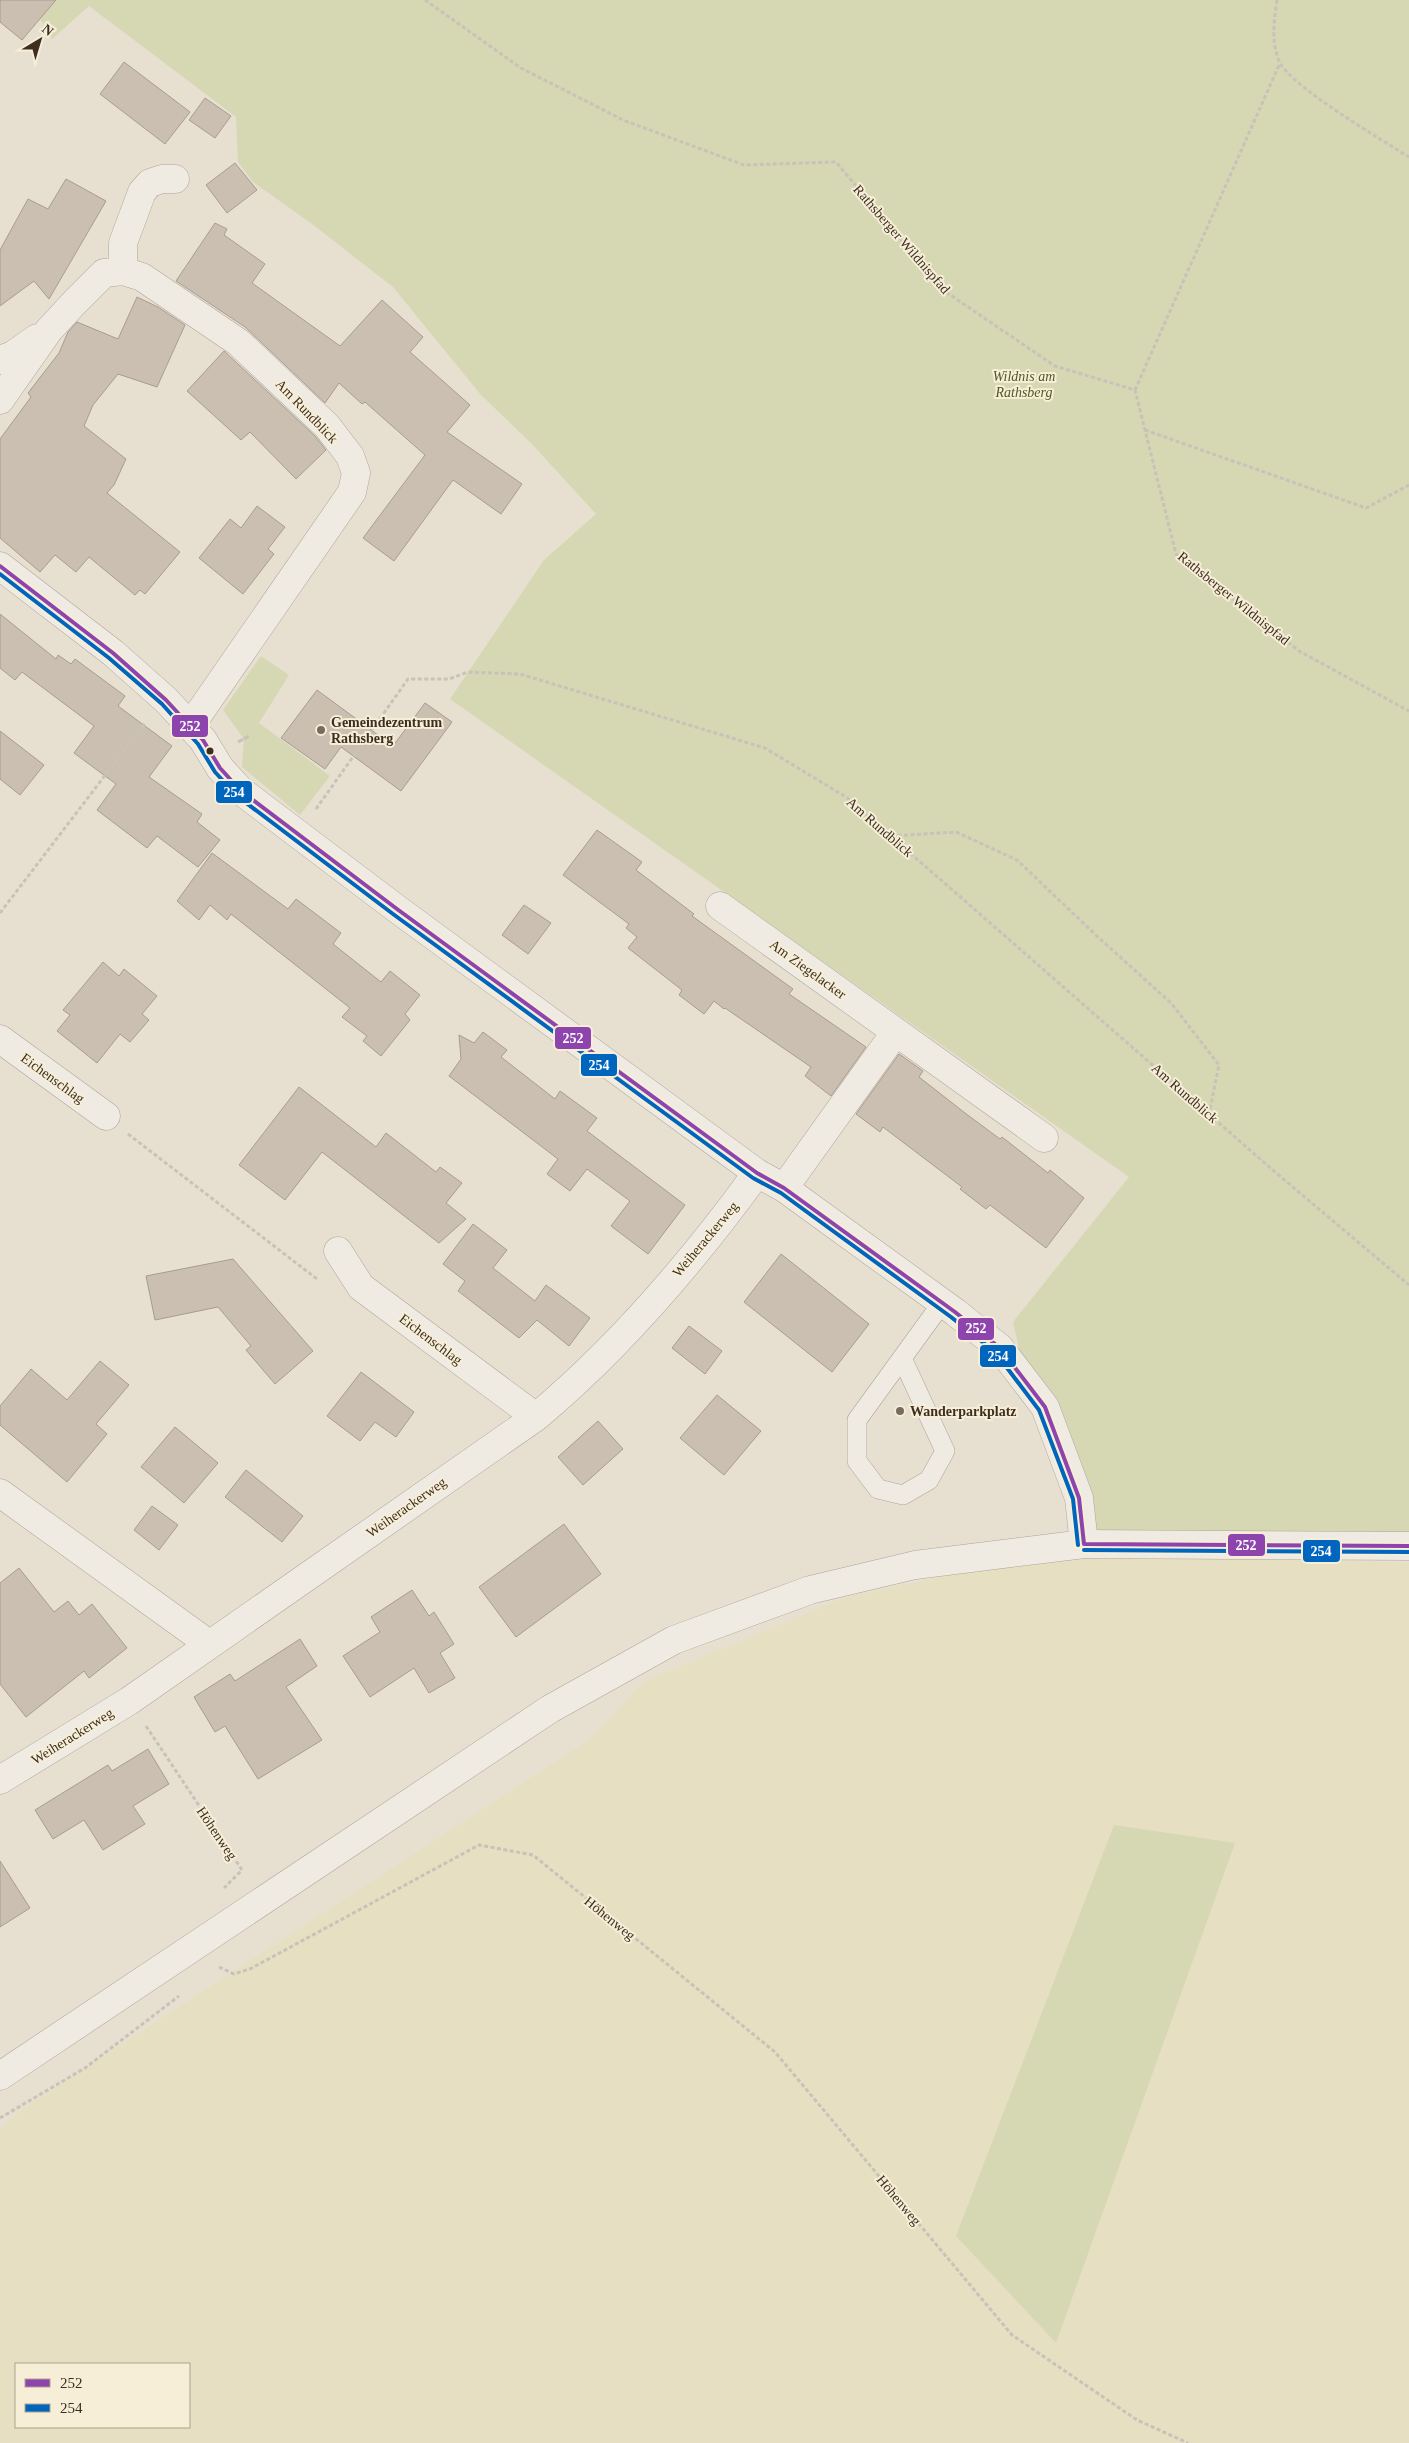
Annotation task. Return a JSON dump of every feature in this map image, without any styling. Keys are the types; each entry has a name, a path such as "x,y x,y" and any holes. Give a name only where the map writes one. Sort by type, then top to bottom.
{"street":[{"path":"0,400 49,330 104,273 123,271 123,243 142,192 150,183 162,179 175,180"},
{"name":"Am Rundblick","path":"123,271 142,277 238,342 326,426 350,456 356,473 352,492 191,725"},
{"path":"0,360 13,355 49,330"},
{"path":"0,566 113,653 166,700 191,725 203,740 220,768 241,791 397,909 757,1173 784,1188 942,1303 1000,1348 1045,1406 1079,1498 1084,1544"},
{"name":"Am Ziegelacker","path":"720,906 1044,1138"},
{"path":"784,1188 895,1033"},
{"name":"Eichenschlag","path":"0,1040 106,1116"},
{"name":"Weiherackerweg","path":"0,1780 129,1701 208,1644 536,1417 566,1392 645,1311 734,1205 757,1173"},
{"name":"Eichenschlag","path":"338,1251 361,1286 536,1417"},
{"path":"0,1493 208,1644"},
{"path":"0,2076 550,1709 674,1640 810,1590 915,1565 1084,1544 1409,1546"}],"lane":[{"path":"902,1358 945,1451 930,1480 903,1495 878,1489 857,1461 857,1420 902,1358 942,1303"}],"path":[{"name":"Rathsberger Wildnispfad","path":"425,0 521,68 623,120 744,165 836,162 943,290 1055,366 1134,390 1176,554 1299,651 1409,711"},
{"path":"1277,0 1273,40 1280,63 1306,89 1409,157"},
{"path":"1134,390 1280,63"},
{"path":"1145,430 1366,508 1409,485"},
{"name":"Am Rundblick","path":"298,834 408,679 449,680 468,672 520,674 765,748 846,797 1209,1114 1409,1285"},
{"path":"0,914 125,749 166,700"},
{"path":"890,836 956,832 1017,860 1099,938 1172,1003 1219,1065 1209,1114"},
{"path":"106,1116 316,1279 338,1251"},
{"name":"Höhenweg","path":"129,1701 242,1870 222,1890"},
{"name":"Höhenweg","path":"188,1949 234,1974 259,1964 479,1845 533,1855 775,2052 1012,2335 1137,2420 1188,2443"},
{"path":"0,2118 85,2068 186,1990"}],"shaded area":[{"path":"1144,1554 1409,1563 1409,2443 0,2443 0,2129 25,2107 592,1738 643,1682 846,1597 965,1572 1032,1563"}],"green space":[{"name":"Wildnis am Rathsberg","path":"29,0 1409,0 1409,1546 1084,1544 1026,1380 1013,1322 1129,1177 450,699 544,560 596,514 530,442 481,395 393,287 312,224 253,182 238,162 236,117 89,6 52,39"},
{"path":"261,656 289,675 259,723 330,776 300,815 242,767 244,739 223,710"},
{"path":"1114,1825 1235,1843 1056,2343 956,2236"}],"building":[{"path":"0,0 56,0 22,40 0,22"},
{"path":"124,62 190,112 165,144 100,94"},
{"path":"205,98 231,116 215,138 189,120"},
{"path":"235,163 257,190 227,213 206,185"},
{"path":"66,179 106,201 49,299 34,281 0,306 0,250 28,199 48,209"},
{"path":"215,223 227,229 224,235 265,264 252,283 340,346 382,300 423,337 410,352 470,405 447,432 522,484 501,514 453,480 394,561 363,538 425,455 365,402 362,404 339,383 325,403 245,327 176,281"},
{"path":"137,297 158,307 185,325 157,387 118,374 93,405 84,426 126,459 114,485 107,493 180,552 145,594 140,590 135,595 89,557 76,572 55,555 40,572 0,538 0,439 31,397 28,393 59,353 68,332 77,322 118,339"},
{"path":"224,351 315,436 326,450 296,479 250,432 241,440 187,391"},
{"path":"257,506 285,527 268,549 274,554 243,594 199,558 230,519 241,528"},
{"path":"0,614 56,659 58,655 71,664 75,659 125,696 118,706 172,746 149,777 202,814 197,822 220,840 198,867 157,836 147,848 97,810 116,784 74,753 94,726 22,672 15,680 0,668"},
{"path":"317,690 393,746 425,703 452,722 401,791 341,747 325,769 281,738"},
{"path":"0,731 44,765 20,795 0,779"},
{"path":"597,830 642,862 636,870 694,914 692,916 793,989 789,994 866,1047 831,1096 805,1076 811,1067 725,1008 714,1001 704,1014 679,995 682,990 628,948 637,937 626,928 629,924 563,875"},
{"path":"212,853 288,909 296,899 341,933 333,944 381,982 390,971 420,995 405,1014 410,1020 381,1056 363,1041 367,1036 342,1017 350,1008 231,914 227,920 210,905 199,920 177,901"},
{"path":"524,905 551,923 528,954 502,935"},
{"path":"103,962 119,976 124,969 157,996 142,1014 149,1020 130,1042 120,1034 97,1063 57,1031 70,1015 63,1010"},
{"path":"483,1032 507,1050 501,1057 555,1099 560,1091 597,1118 587,1131 685,1205 648,1254 611,1226 630,1201 587,1169 570,1191 547,1174 558,1159 449,1076 461,1059 459,1035 474,1043"},
{"path":"899,1054 923,1071 919,1077 965,1113 1000,1139 1002,1137 1048,1173 1050,1170 1084,1198 1046,1248 990,1205 986,1209 960,1189 962,1187 883,1127 880,1132 856,1114"},
{"path":"299,1087 376,1147 386,1133 436,1172 440,1167 462,1183 446,1203 466,1219 439,1243 322,1152 285,1200 239,1165"},
{"path":"473,1224 507,1250 493,1268 535,1301 546,1285 590,1318 569,1346 537,1320 519,1338 458,1291 465,1281 443,1264"},
{"path":"781,1254 869,1324 832,1372 744,1302"},
{"path":"233,1259 313,1351 275,1384 246,1350 251,1346 218,1307 155,1320 146,1276"},
{"path":"689,1326 722,1351 705,1374 672,1348"},
{"path":"100,1361 129,1385 96,1424 107,1434 67,1482 0,1425 0,1406 31,1369 67,1400"},
{"path":"361,1372 414,1412 396,1437 375,1422 360,1441 327,1416"},
{"path":"717,1395 761,1431 724,1475 680,1438"},
{"path":"598,1421 623,1449 583,1485 558,1457"},
{"path":"175,1427 218,1463 184,1503 141,1467"},
{"path":"246,1470 303,1516 282,1542 225,1497"},
{"path":"152,1506 178,1525 159,1550 134,1530"},
{"path":"564,1524 601,1574 516,1637 479,1587"},
{"path":"19,1568 54,1612 68,1601 79,1615 92,1604 127,1648 89,1678 84,1671 26,1717 0,1684 0,1583"},
{"path":"412,1590 429,1616 434,1612 454,1644 440,1653 455,1678 429,1693 414,1668 370,1697 343,1656 380,1632 371,1617"},
{"path":"300,1639 317,1666 286,1687 322,1740 258,1779 225,1726 215,1732 194,1697 230,1674 235,1681"},
{"path":"148,1749 169,1784 133,1806 145,1824 103,1850 84,1820 53,1839 35,1810 108,1765 112,1771"},
{"path":"0,1861 30,1908 0,1927"}],"transit line":[{"name":"252","path":"0,566 113,653 166,700 203,740 220,768 241,791 397,909 757,1173 784,1188 955,1312 1000,1348 1045,1407 1079,1498 1084,1544"},
{"name":"254","path":"0,574 109,658 162,704 198,744 215,772 237,796 393,914 753,1178 781,1193 951,1317 995,1352 1039,1410 1073,1499 1078,1545"},
{"name":"252","path":"1084,1544 1409,1546"},
{"name":"254","path":"1084,1550 1409,1552"}],"place":[{"name":"Gemeindezentrum Rathsberg","path":"321,730"},
{"name":"Wanderparkplatz","path":"900,1411"}]}
